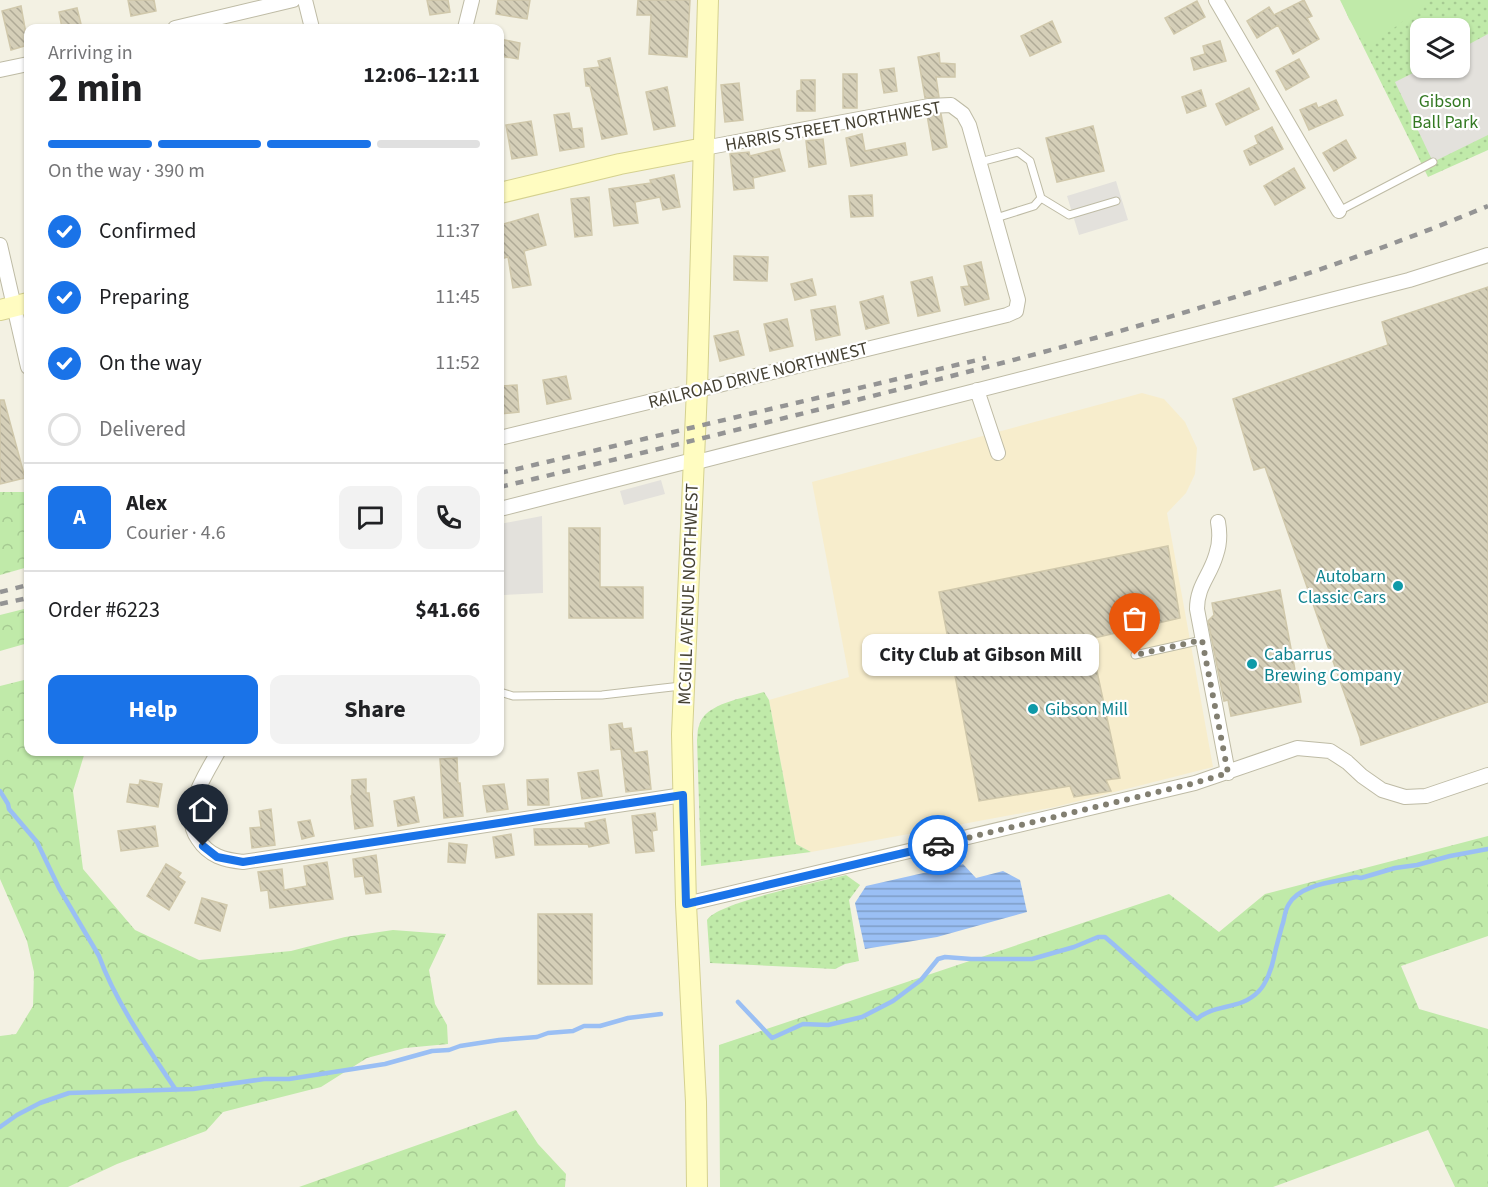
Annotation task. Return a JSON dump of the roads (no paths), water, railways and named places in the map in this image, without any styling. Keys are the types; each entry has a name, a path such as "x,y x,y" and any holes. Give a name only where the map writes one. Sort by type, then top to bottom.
{"street":[{"path":"192,24 293,0"},
{"path":"305,0 311,24"},
{"path":"466,24 472,0"},
{"name":"MCGILL AVENUE NORTHWEST","path":"697,1187 696,1102 683,795 684,686 697,389 708,0"},
{"path":"1216,0 1339,211"},
{"path":"0,70 24,65"},
{"name":"HARRIS STREET NORTHWEST","path":"504,192 620,164 928,106 951,105 963,114 969,125 1018,300 1016,311"},
{"path":"0,246 24,348"},
{"path":"504,508 1409,280 1488,255"},
{"name":"RAILROAD DRIVE NORTHWEST","path":"504,437 1016,311"},
{"path":"977,390 998,453"},
{"path":"1218,522 1219,539 1215,557 1199,589 1197,609 1228,773"},
{"path":"686,904 1195,783 1297,748 1330,751 1382,790 1405,797 1426,796 1488,775"},
{"path":"216,756 196,792 190,820 192,832 203,846 217,857 243,862 683,795"}],"lane":[{"path":"980,162 1018,152 1030,161 1041,198 1070,215 1116,201"},
{"path":"1339,211 1433,162"},
{"path":"996,218 1034,206 1041,198"},
{"path":"1135,655 1202,640"},
{"path":"504,693 513,696 602,695 684,686"}],"water":[{"path":"963,864 976,878 1003,871 1020,880 1027,912 937,937 865,949 855,903 866,886"}],"waterway":[{"path":"0,791 9,809 37,842 59,888 99,956 123,1008 176,1090"},
{"path":"738,1002 772,1038 803,1024 828,1025 862,1017 893,1001 921,980 938,959 945,957 1032,959 1074,947 1098,937 1105,937 1197,1019 1212,1011 1244,1002 1262,988 1272,966 1286,909 1294,897 1301,892 1328,882 1361,878 1395,868 1488,849"},
{"path":"0,1127 40,1103 69,1093 193,1089 264,1079 289,1079 385,1064 460,1046 537,1037 548,1033 573,1031 584,1026 600,1026 628,1018 661,1014"}],"railway":[{"path":"504,486 864,398 1134,327 1348,260 1488,206"},
{"path":"504,472 986,358"},
{"path":"0,592 24,586"},
{"path":"0,604 24,599"}],"place":[{"name":"Autobarn Classic Cars","path":"1398,586"},
{"name":"City Club at Gibson Mill","path":"1135,655"},
{"name":"Cabarrus Brewing Company","path":"1252,664"},
{"name":"Gibson Mill","path":"1033,709"}],"park label":[{"name":"Gibson Ball Park","path":"1445,111"}]}
